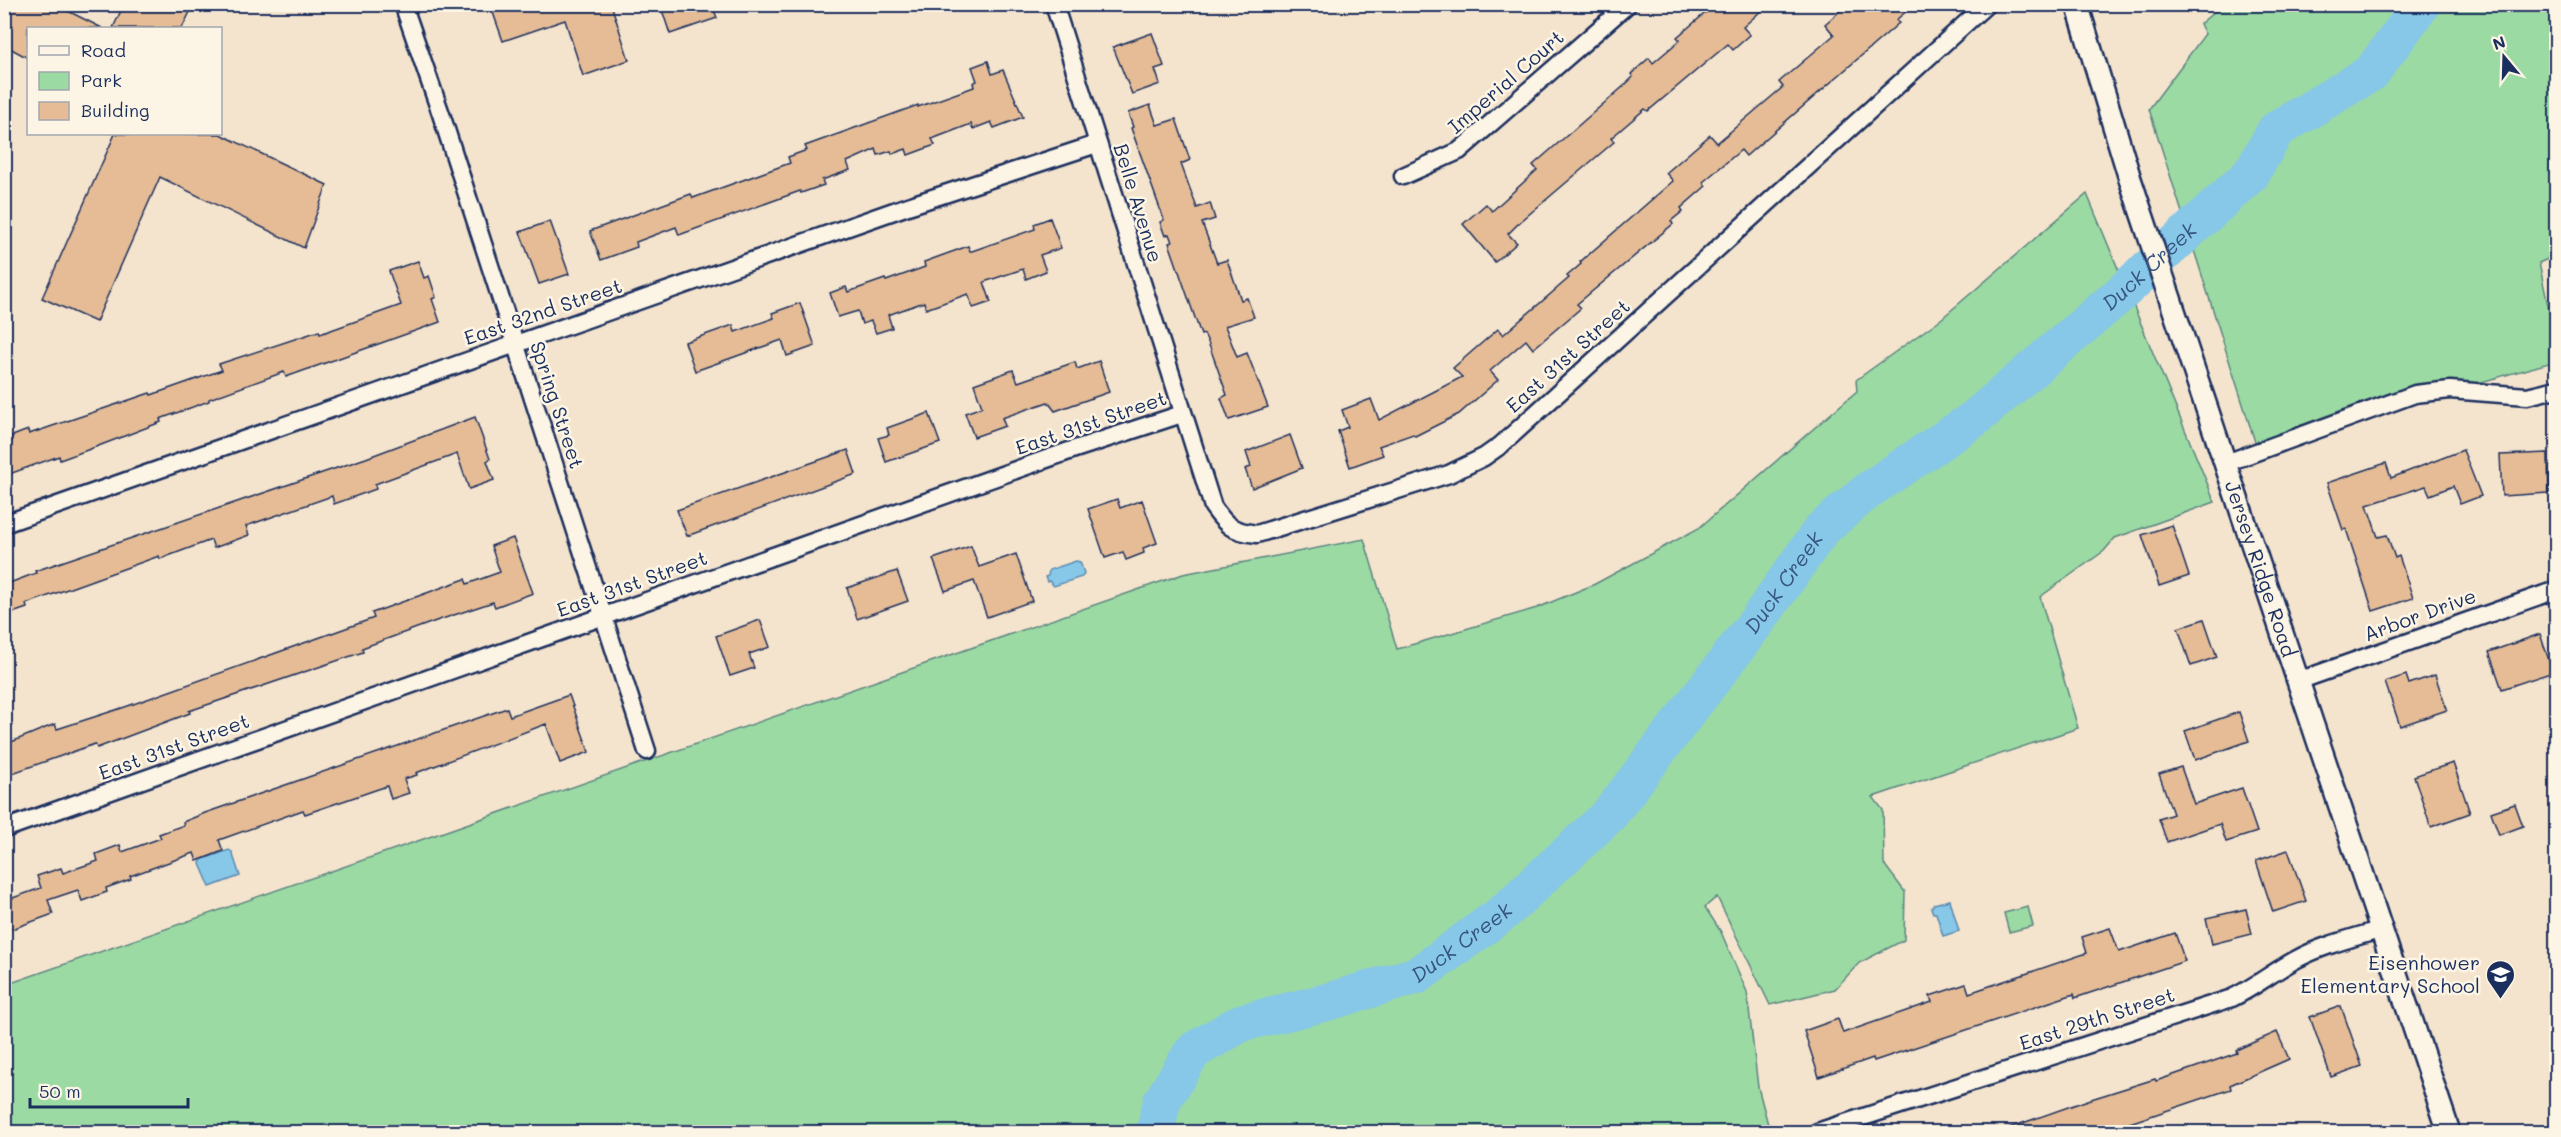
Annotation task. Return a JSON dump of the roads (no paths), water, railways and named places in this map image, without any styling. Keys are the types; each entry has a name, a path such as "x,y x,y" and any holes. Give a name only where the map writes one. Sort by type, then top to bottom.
{"street":[{"name":"Spring Street","path":"403,4 647,751"},
{"name":"Belle Avenue","path":"1054,4 1182,414"},
{"name":"Imperial Court","path":"1403,176 1459,151 1628,4"},
{"name":"East 31st Street","path":"4,829 1072,450 1182,414 1213,507 1225,524 1238,532 1257,534 1449,474 1484,457 1501,445 1987,4"},
{"name":"Jersey Ridge Road","path":"2077,4 2130,179 2449,1132"},
{"name":"East 32nd Street","path":"4,524 908,206 1097,144"},
{"path":"2226,463 2415,393 2450,390 2527,396 2556,389"},
{"name":"Arbor Drive","path":"2298,681 2556,590"},
{"name":"East 29th Street","path":"1817,1132 2232,998 2256,986 2296,959 2382,929"}],"water":[{"path":"1076,561 1080,562 1084,573 1082,577 1054,586 1049,581 1047,582 1045,577 1048,576 1049,570"},
{"path":"229,850 232,852 240,876 210,887 200,864 201,860"},
{"path":"1950,900 1959,931 1943,936 1936,913 1933,913 1931,908 1934,904"}],"waterway":[{"name":"Duck Creek","path":"1155,1132 1162,1101 1193,1051 1241,1023 1327,1002 1418,975 1503,913 1609,815 1758,620 1822,529 1870,489 1974,419 2118,296 2251,174 2276,130 2371,73 2422,4"}],"place":[{"name":"Eisenhower Elementary School","path":"2501,1000"}]}
